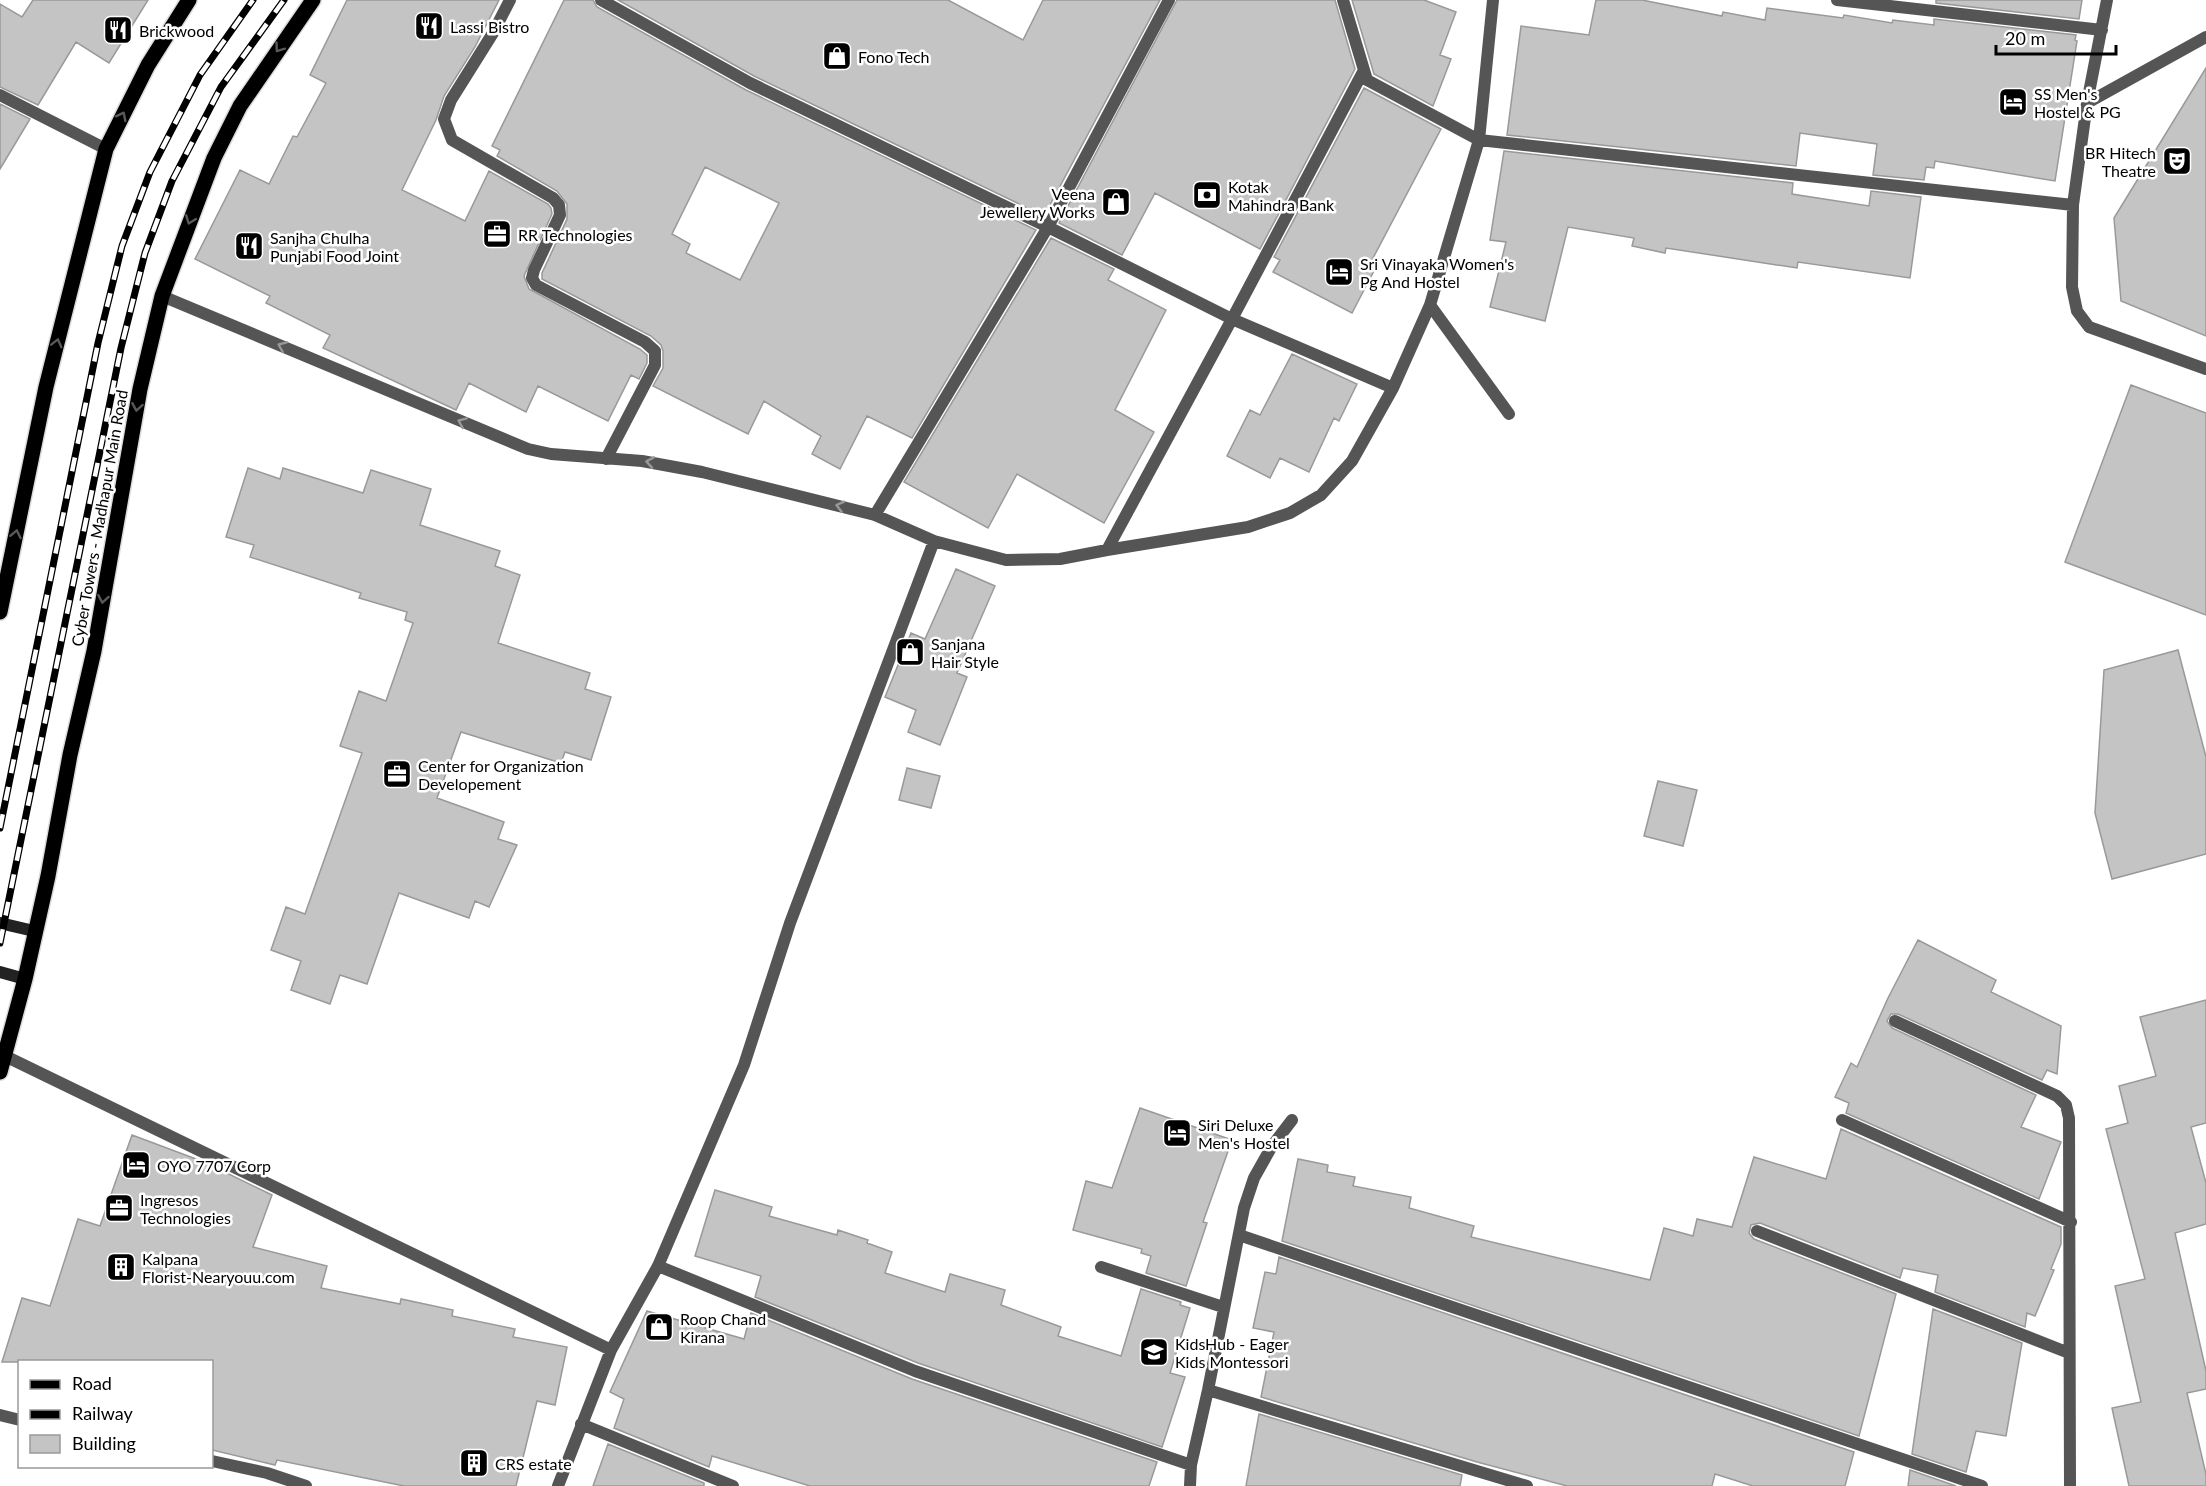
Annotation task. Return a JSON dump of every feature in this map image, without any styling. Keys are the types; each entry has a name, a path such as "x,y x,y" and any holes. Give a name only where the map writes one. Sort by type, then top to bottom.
{"main road":[{"path":"0,612 46,387 106,149 148,65 189,0"},
{"name":"Cyber Towers - Madhapur Main Road","path":"0,1072 25,979 48,876 70,755 94,651 140,389 162,296 214,158 240,106 313,0"},
{"path":"0,922 34,932"},
{"path":"0,972 25,979"}],"street":[{"path":"510,0 493,33 451,100 444,119 452,140 553,198 559,205 560,215 534,270 532,278 536,285 645,342 655,351 655,365 606,459"},
{"path":"602,0 750,83 1232,319 1393,388"},
{"path":"875,515 1048,227 1170,0"},
{"path":"1343,0 1367,80 1479,140 2073,205"},
{"path":"162,296 528,449 551,454 642,460 702,471 875,515 934,541 1006,561 1060,559 1248,527 1290,513 1321,495 1352,461 1393,388 1430,305 1479,140 1493,0"},
{"path":"1837,0 2102,30"},
{"path":"2107,0 2087,103 2073,205 2072,287 2077,311 2089,327 2206,369"},
{"path":"2087,103 2206,37"},
{"path":"1107,550 1364,70"},
{"path":"0,95 106,149"},
{"path":"1430,305 1509,414"},
{"path":"558,1486 611,1350 658,1266 744,1065 790,923 934,541"},
{"path":"1895,1021 2057,1096 2066,1105 2069,1118 2071,1222 2070,1486"},
{"path":"5,1056 611,1350"},
{"path":"1190,1486 1191,1465 1244,1208 1254,1178 1272,1146 1292,1120"},
{"path":"1842,1120 2071,1222"},
{"path":"1757,1231 2069,1353"},
{"path":"1239,1235 1982,1486"},
{"path":"658,1266 915,1371 1191,1465"},
{"path":"1101,1267 1224,1307"},
{"path":"1208,1390 1527,1486"},
{"path":"0,1415 18,1420"},
{"path":"581,1424 733,1486"},
{"path":"213,1461 267,1473 306,1486"}],"building":[{"path":"33,0 148,0 109,63 76,42 38,105 0,87 0,4 22,17"},
{"path":"347,0 499,0 475,47 444,96 436,120 402,190 465,221 489,171 548,204 552,214 524,276 529,289 640,349 647,355 647,363 639,379 631,375 608,421 538,386 526,412 469,383 456,410 323,348 330,335 266,303 270,296 195,259 240,170 269,184 293,136 297,137 326,83 310,75"},
{"path":"564,0 593,0 597,7 746,90 1036,230 912,438 867,416 840,469 812,454 821,436 764,401 748,434 653,386 663,368 661,345 651,336 542,279 542,273 567,219 567,204 557,191 497,156 500,150 492,146","holes":["705,167 779,203 740,280 686,253 690,244 672,234"]},
{"path":"618,0 948,0 1023,40 1043,0 1160,0 1044,216 754,76"},
{"path":"1177,0 1335,0 1355,69 1260,249 1155,193 1122,255 1059,223"},
{"path":"1352,0 1424,0 1456,12 1440,55 1451,59 1433,106 1374,74"},
{"path":"1596,0 1642,0 1722,16 1723,12 1765,20 1767,8 1843,18 1844,15 1892,23 1893,20 1934,25 1934,19 2076,35 2075,40 2077,41 2055,181 1935,161 1934,168 1926,167 1924,180 1873,175 1877,144 1800,133 1796,166 1507,135 1521,26 1589,35"},
{"path":"1936,0 2082,0 2079,19 1936,3"},
{"name":"BR Hitech Theatre","path":"2206,68 2206,336 2121,301 2114,218"},
{"path":"1364,88 1441,129 1372,260 1378,263 1352,313 1273,272 1280,260 1274,257"},
{"path":"0,104 30,119 0,169"},
{"path":"1504,151 1793,183 1792,194 1869,206 1871,191 1921,197 1910,278 1798,262 1797,268 1666,248 1665,253 1632,246 1634,238 1568,227 1545,321 1490,307 1506,242 1490,240"},
{"path":"1051,238 1114,269 1108,280 1166,310 1115,410 1154,432 1104,523 1017,474 988,528 904,482"},
{"path":"1292,354 1357,384 1339,421 1334,418 1309,472 1280,458 1270,478 1227,456 1250,410 1260,415"},
{"path":"2131,385 2206,413 2206,615 2065,562"},
{"path":"248,468 280,479 283,468 363,493 371,470 431,489 420,525 500,551 495,566 520,575 498,643 590,673 585,689 611,697 591,760 565,752 561,763 461,732 437,798 504,822 498,839 517,845 489,907 475,901 469,918 399,893 367,984 340,975 330,1004 291,990 301,961 271,950 286,907 305,914 362,753 340,746 359,691 386,701 413,623 405,620 407,612 359,598 361,593 250,557 254,545 226,537"},
{"path":"956,569 995,586 957,673 967,677 940,745 908,732 916,710 885,697 911,633 925,639"},
{"path":"2178,650 2206,757 2206,854 2112,879 2095,813 2104,670"},
{"path":"907,768 940,776 931,808 899,800"},
{"path":"1658,781 1697,790 1683,846 1644,836"},
{"path":"1918,940 1996,980 1991,992 2061,1026 2057,1074 2047,1070 2042,1080 1898,1014 1891,1014 1887,1021 1892,1028 2036,1095 2021,1127 2061,1142 2039,1199 1846,1113 1849,1103 1835,1097 1851,1063 1857,1067 1888,998"},
{"path":"2206,1000 2206,1123 2191,1127 2206,1183 2206,1224 2175,1233 2206,1371 2206,1389 2187,1393 2206,1474 2206,1486 2129,1486 2112,1408 2141,1402 2115,1286 2145,1279 2106,1129 2128,1123 2119,1086 2156,1076 2140,1017"},
{"path":"1140,1108 1232,1140 1203,1222 1207,1223 1186,1286 1146,1273 1151,1256 1141,1253 1142,1249 1073,1230 1086,1181 1112,1188"},
{"path":"1841,1129 2061,1227 2061,1244 2051,1269 2054,1270 2035,1316 2027,1313 2025,1327 1935,1292 1938,1275 1903,1268 1900,1278 1760,1223 1751,1225 1749,1233 1754,1239 1896,1294 1859,1436 1282,1241 1298,1159 1328,1165 1327,1172 1355,1177 1353,1186 1411,1197 1409,1208 1474,1226 1471,1237 1650,1280 1664,1228 1693,1236 1697,1219 1732,1227 1754,1157 1826,1179"},
{"path":"132,1135 204,1162 272,1195 253,1247 327,1266 321,1288 400,1304 401,1299 453,1310 452,1316 515,1329 513,1337 567,1347 555,1405 537,1401 516,1486 404,1486 277,1460 275,1465 213,1450 213,1360 18,1360 18,1362 2,1362 22,1298 50,1306 78,1219 100,1226"},
{"path":"715,1190 772,1207 769,1216 837,1235 838,1230 868,1240 867,1243 892,1252 885,1273 945,1292 950,1274 1005,1290 1001,1305 1061,1327 1058,1336 1121,1356 1141,1289 1181,1302 1180,1305 1190,1308 1170,1373 1185,1377 1162,1447 918,1363 755,1297 761,1276 695,1256"},
{"path":"1279,1257 1854,1452 1845,1486 1753,1486 1715,1474 1712,1486 1567,1486 1477,1462 1261,1397 1274,1332 1253,1328 1265,1272 1276,1274"},
{"path":"1933,1309 2022,1343 2006,1436 1976,1431 1966,1472 1912,1454"},
{"path":"647,1311 744,1339 751,1313 912,1379 1157,1462 1149,1486 810,1486 712,1456 709,1467 614,1428 624,1399 610,1392"},
{"path":"1259,1414 1462,1475 1460,1486 1246,1486"},
{"path":"608,1444 704,1483 704,1486 593,1486"},
{"path":"1910,1470 1956,1486 1908,1486"}],"railway":[{"path":"0,828 98,343 122,246 150,172 200,75 253,0"},
{"path":"0,943 121,348 145,253 172,181 221,87 284,0"}],"place":[{"name":"Lassi Bistro","path":"429,26"},
{"name":"Brickwood","path":"118,30"},
{"name":"Fono Tech","path":"837,56"},
{"name":"SS Men's Hostel & PG","path":"2013,102"},
{"name":"BR Hitech Theatre","path":"2177,161"},
{"name":"Kotak Mahindra Bank","path":"1207,195"},
{"name":"Veena Jewellery Works","path":"1116,202"},
{"name":"RR Technologies","path":"497,234"},
{"name":"Sanjha Chulha Punjabi Food Joint","path":"249,246"},
{"name":"Sri Vinayaka Women's Pg And Hostel","path":"1339,272"},
{"name":"Sanjana Hair Style","path":"910,652"},
{"name":"Center for Organization Developement","path":"397,774"},
{"name":"Siri Deluxe Men's Hostel","path":"1177,1133"},
{"name":"OYO 7707 Corp","path":"136,1165"},
{"name":"Ingresos Technologies","path":"119,1208"},
{"name":"Kalpana Florist-Nearyouu.com","path":"121,1267"},
{"name":"Roop Chand Kirana","path":"659,1327"},
{"name":"KidsHub - Eager Kids Montessori","path":"1154,1352"},
{"name":"CRS estate","path":"474,1463"}]}
